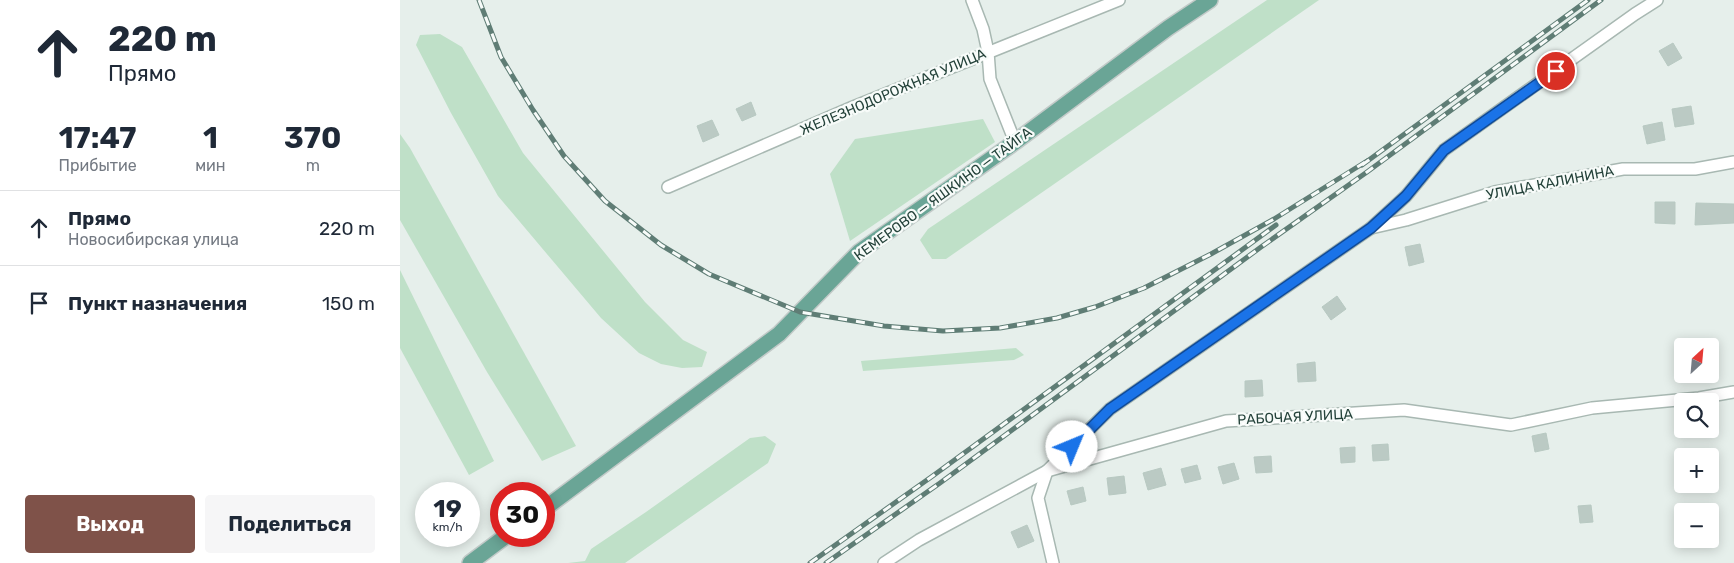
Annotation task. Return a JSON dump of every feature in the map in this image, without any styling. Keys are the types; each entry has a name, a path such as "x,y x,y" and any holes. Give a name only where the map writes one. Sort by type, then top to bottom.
{"main road":[{"name":"КЕМЕРОВО — ЯШКИНО — ТАЙГА","path":"555,501 779,334 860,252 1015,142 1168,28 1210,0"},
{"path":"470,563 491,547"}],"street":[{"path":"972,0 984,29 990,80 1015,142"},
{"name":"ЖЕЛЕЗНОДОРОЖНАЯ УЛИЦА","path":"668,187 854,107 1119,0"},
{"path":"1053,563 1038,498 1047,471 1110,409 1371,228 1406,196 1444,150 1627,19 1657,0"},
{"name":"УЛИЦА КАЛИНИНА","path":"1371,228 1406,220 1495,192 1622,169 1695,168 1734,162"},
{"name":"РАБОЧАЯ УЛИЦА","path":"884,563 919,540 1047,471 1226,421 1404,410 1511,425 1592,408 1699,398 1734,392"}],"green space":[{"path":"1267,0 1319,0 946,259 932,259 920,240 928,229"},
{"path":"440,34 462,47 523,153 645,302 683,340 707,352 702,367 682,368 661,364 639,353 601,318 498,196 451,113 416,45 420,35"},
{"path":"983,119 995,142 850,241 830,174 855,139"},
{"path":"400,134 410,148 576,446 542,461 487,372 400,220"},
{"path":"400,270 494,461 469,475 400,348"},
{"path":"1016,348 1024,355 1014,360 863,371 861,361"},
{"path":"765,436 776,444 768,463 625,563 568,563 585,561 591,549 750,438"}],"building":[{"path":"1673,43 1682,58 1668,66 1659,51"},
{"path":"751,102 756,115 742,121 736,109"},
{"path":"1691,106 1694,124 1675,127 1672,109"},
{"path":"712,120 719,135 703,142 697,126"},
{"path":"1662,122 1665,140 1647,144 1643,126"},
{"path":"1655,202 1675,202 1675,224 1655,223"},
{"path":"1696,203 1734,204 1734,223 1695,225"},
{"path":"1420,244 1424,262 1409,266 1405,247"},
{"path":"1337,296 1346,309 1331,320 1322,307"},
{"path":"1315,362 1316,381 1298,382 1297,364"},
{"path":"1262,380 1263,396 1245,397 1245,381"},
{"path":"1546,433 1549,449 1535,452 1532,436"},
{"path":"1388,444 1389,460 1373,461 1372,445"},
{"path":"1355,447 1355,462 1341,463 1340,448"},
{"path":"1271,456 1272,472 1256,473 1254,457"},
{"path":"1234,463 1239,479 1223,484 1218,467"},
{"path":"1197,465 1201,479 1185,483 1181,469"},
{"path":"1161,468 1166,485 1148,490 1143,473"},
{"path":"1124,476 1126,493 1109,495 1107,478"},
{"path":"1083,487 1086,501 1071,505 1067,491"},
{"path":"1591,505 1593,522 1580,523 1578,506"},
{"path":"1027,525 1034,541 1018,548 1011,532"}],"railway":[{"path":"479,0 501,57 533,110 564,156 605,201 661,245 709,274 800,312 884,326 943,331 1000,328 1057,318 1095,307 1144,288 1274,219 1367,161"},
{"path":"1362,165 1588,0"},
{"path":"826,563 940,483 1601,0"},
{"path":"810,563 934,475 1276,225"}],"route":[{"path":"1072,447 1110,409 1371,228 1406,196 1444,150 1556,71"}]}
